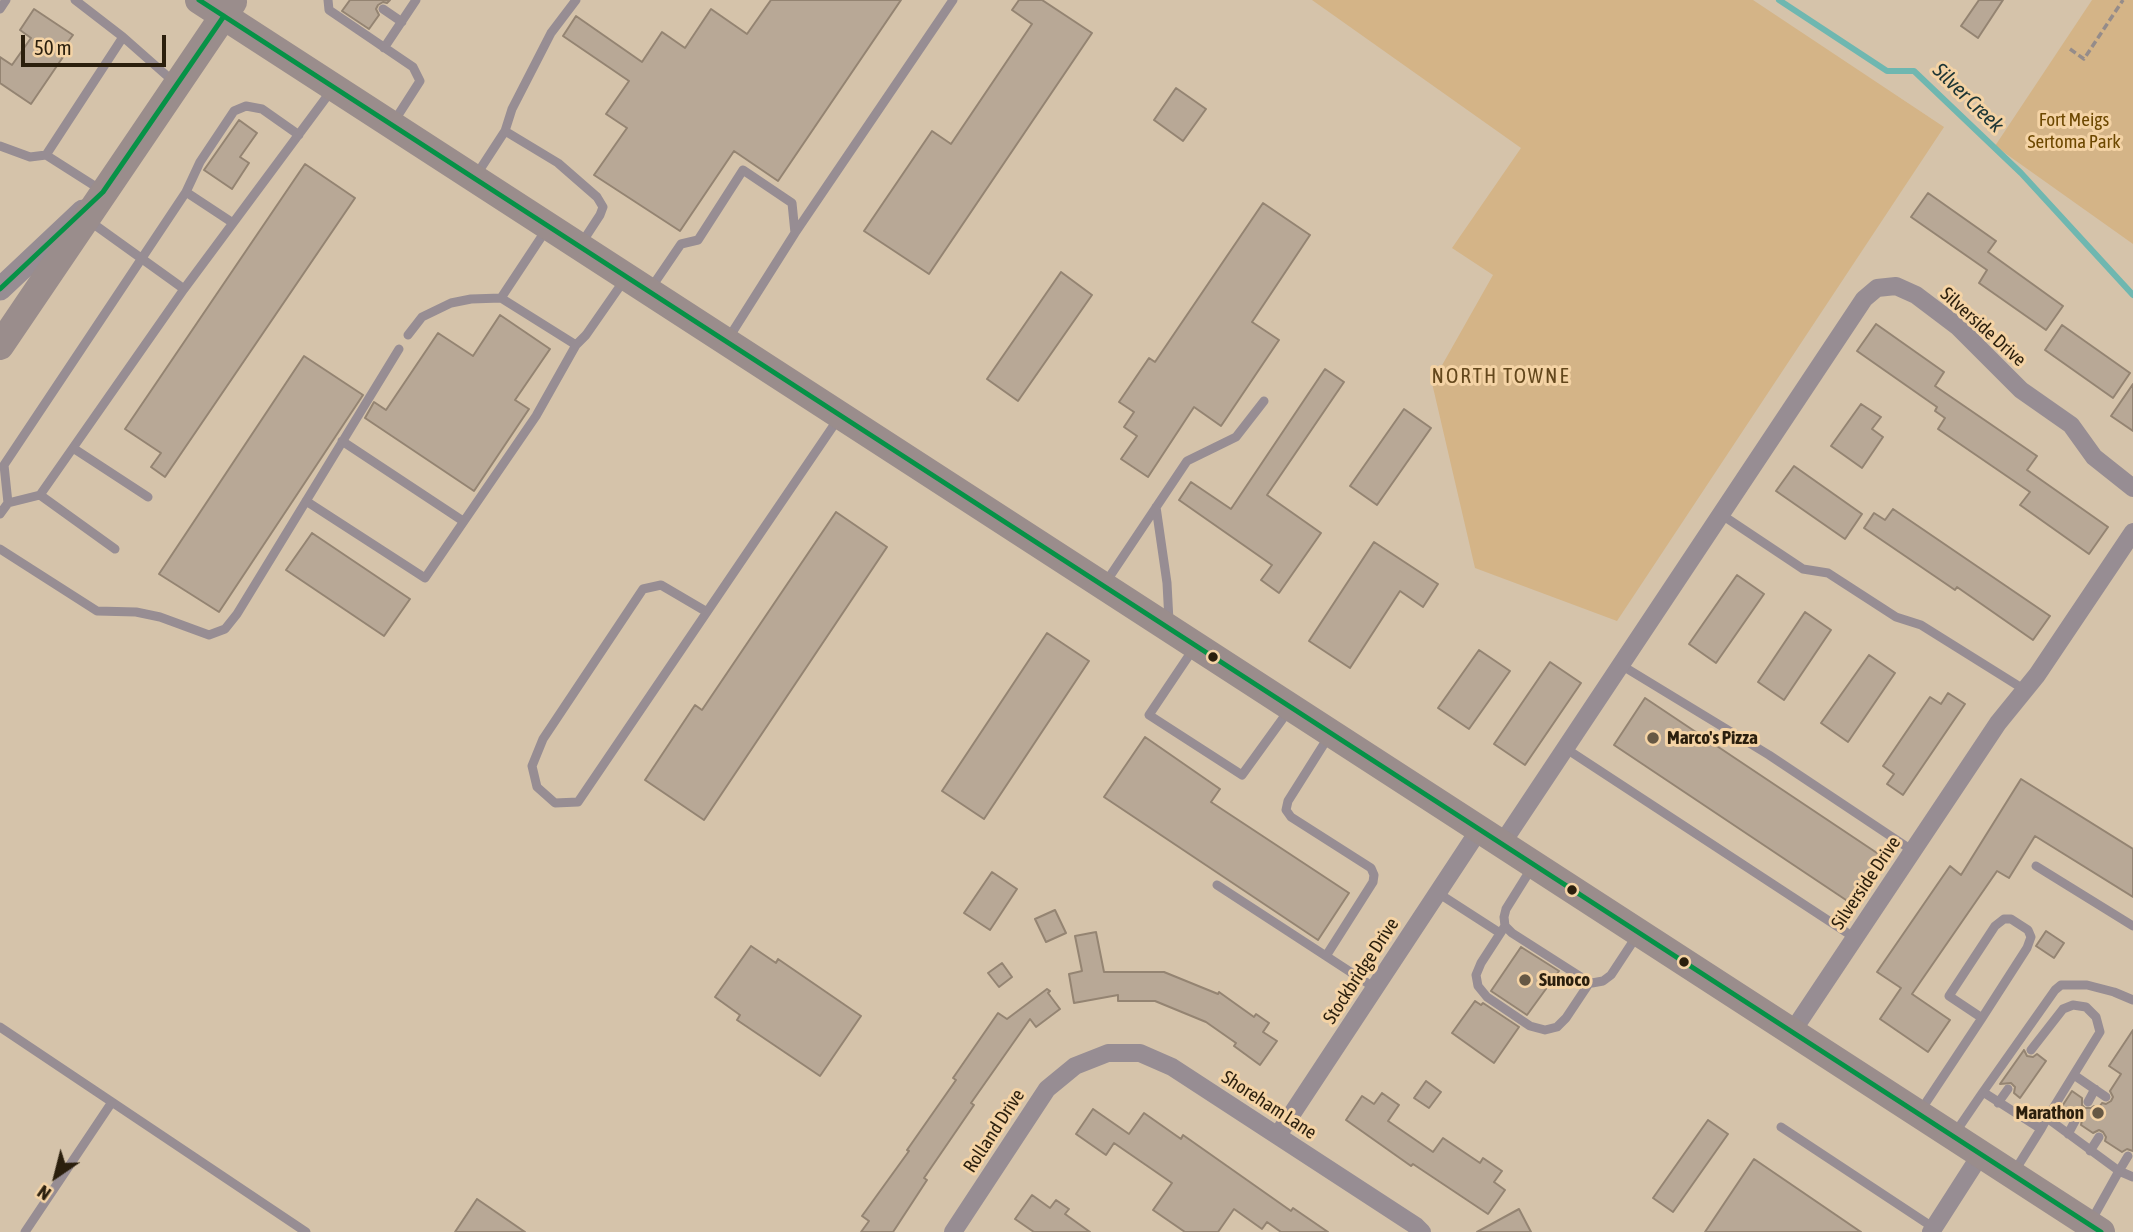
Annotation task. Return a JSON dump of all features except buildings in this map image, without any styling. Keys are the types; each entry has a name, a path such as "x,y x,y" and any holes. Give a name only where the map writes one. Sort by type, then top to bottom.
{"main road":[{"path":"199,0 229,8 334,87 2095,1228"},
{"path":"0,346 229,8"}],"street":[{"path":"0,289 103,192"},
{"name":"Silverside Drive","path":"1490,837 1565,748 1864,299 1877,288 1896,286 1916,295 1957,326 2021,390 2071,425 2094,457 2133,488"},
{"name":"Silverside Drive","path":"1792,1032 1998,723 2037,676 2133,532"},
{"name":"Stockbridge Drive","path":"1278,1135 1438,893 1490,837"},
{"name":"Shoreham Lane","path":"1080,1063 1108,1053 1140,1053 1172,1067 1422,1232"},
{"name":"Rolland Drive","path":"953,1232 1047,1089 1080,1063"},
{"path":"1935,1231 1981,1154"}],"lane":[{"path":"0,9 6,0"},
{"path":"75,0 123,37 177,85"},
{"path":"328,0 328,10 413,67 420,81 392,124"},
{"path":"384,48 416,0"},
{"path":"474,177 505,131 512,109 551,33 576,0"},
{"path":"727,340 794,233 953,0"},
{"path":"383,9 402,22"},
{"path":"46,155 123,37"},
{"path":"0,514 8,503 40,495 184,289 334,87"},
{"path":"8,503 4,465 186,192 200,162 234,111 246,106 262,109 299,135"},
{"path":"505,131 558,163 597,197 603,207 580,246"},
{"path":"0,145 30,158 46,155 103,192"},
{"path":"306,501 425,578 536,415 576,345 681,244 698,240 743,170 792,203 794,233"},
{"path":"186,192 233,223"},
{"path":"86,219 184,289"},
{"path":"501,298 549,226"},
{"path":"408,335 422,317 451,303 501,298 576,345"},
{"path":"0,549 97,611 136,612 160,617 209,635 225,629 237,614 399,349"},
{"path":"1103,586 1187,461 1236,437 1264,401"},
{"path":"707,612 661,585 643,589 543,739 532,765 537,787 555,803 578,802 841,415"},
{"path":"342,441 464,521"},
{"path":"73,447 148,497"},
{"path":"40,495 115,548"},
{"path":"1156,507 1167,583 1170,630"},
{"path":"1722,515 1803,569 1828,573 1896,617 1921,625 2025,690"},
{"path":"1195,646 1149,715 1242,775 1290,708"},
{"path":"1621,665 1769,755 1913,851"},
{"path":"1326,956 1373,882 1374,875 1371,868 1291,817 1286,810 1288,801 1331,734"},
{"path":"1565,748 1855,938"},
{"path":"1533,865 1506,909 1503,929 1481,963 1476,975 1478,986 1487,997 1530,1026 1545,1030 1557,1027 1566,1018 1590,982"},
{"path":"2036,866 2133,926"},
{"path":"1217,886 1375,988"},
{"path":"1438,893 1512,933 1590,982 1603,981 1611,975 1639,933"},
{"path":"1918,1114 1982,1018 2027,948 2031,937 2028,930 2011,919 2004,919 1995,926 1949,996 1982,1018"},
{"path":"1952,1136 2061,985 2087,985 2133,1000"},
{"path":"2012,1175 2100,1032 2096,1017 2086,1007 2073,1005 2063,1009 2032,1051"},
{"path":"0,1027 306,1232"},
{"path":"2074,1075 2106,1097"},
{"path":"1998,1103 2008,1089"},
{"path":"2088,1102 2095,1089"},
{"path":"1983,1092 2041,1129"},
{"path":"25,1232 112,1102"},
{"path":"2047,1118 2119,1171 2133,1177"},
{"path":"2068,1134 2075,1121"},
{"path":"1781,1127 1935,1231"},
{"path":"2090,1151 2099,1137"},
{"path":"2095,1228 2128,1156"}],"path":[{"path":"2070,49 2084,59 2123,0"}],"green space":[{"path":"1312,0 1753,0 1944,127 1617,621 1475,568 1432,383 1493,275 1452,248 1521,148"},
{"name":"Fort Meigs Sertoma Park","path":"2092,0 2133,0 2133,244 1995,146"}],"waterway":[{"name":"Silver Creek","path":"1779,0 1887,71 1914,71 2021,173 2133,295"}],"transit line":[{"path":"199,0 2101,1232"},
{"path":"0,289 103,192 224,16"}],"place":[{"name":"Marco's Pizza","path":"1653,738"},
{"name":"Sunoco","path":"1525,980"},
{"name":"Marathon","path":"2098,1113"}],"district":[{"name":"NORTH TOWNE","path":"1501,376"}]}
